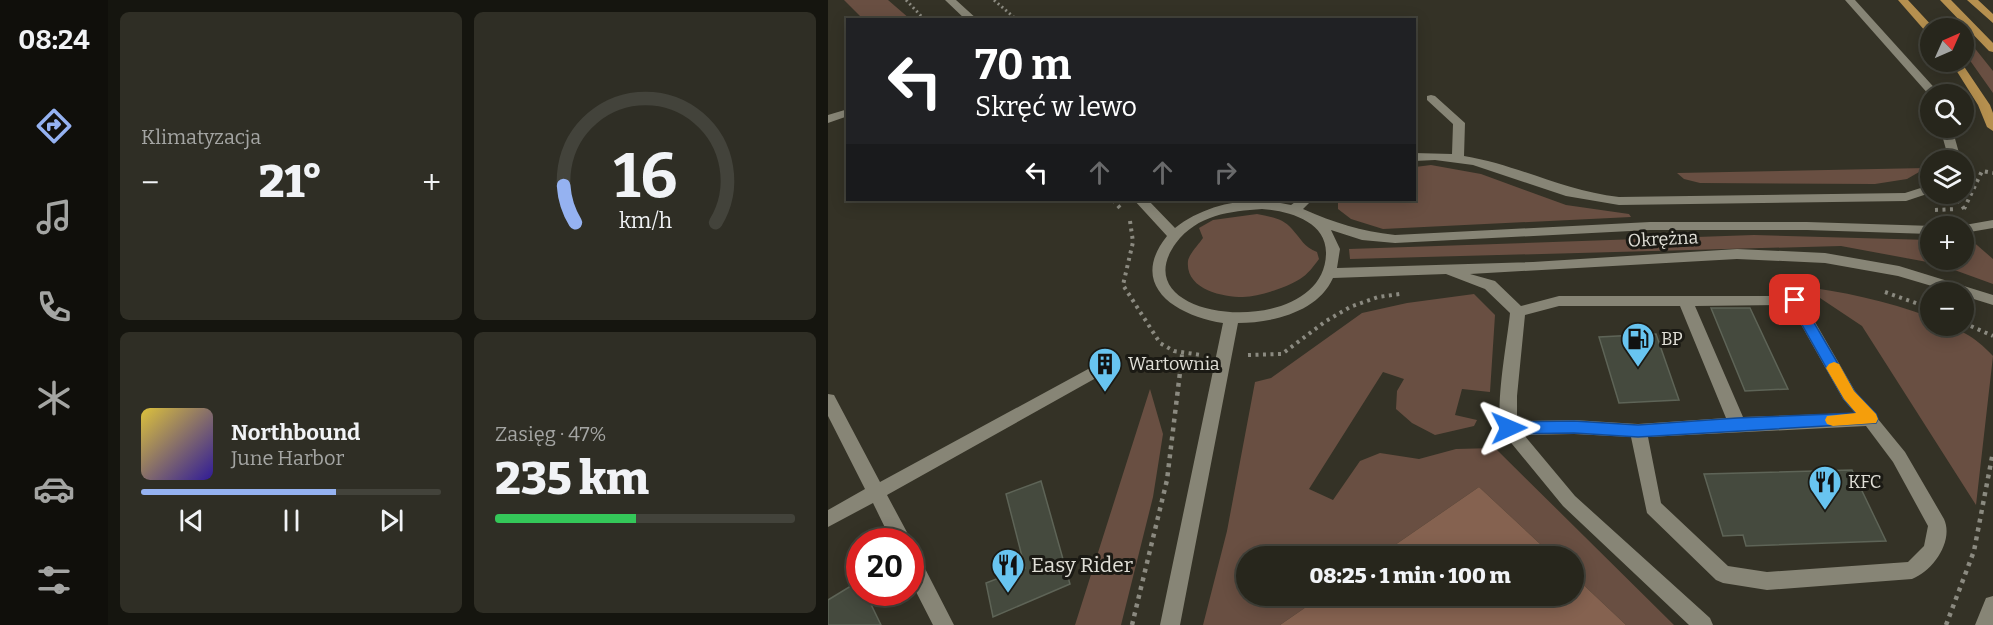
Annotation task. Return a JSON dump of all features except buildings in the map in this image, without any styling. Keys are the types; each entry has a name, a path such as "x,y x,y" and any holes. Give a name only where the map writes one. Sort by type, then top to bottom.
{"main road":[{"path":"1904,0 1920,18"},
{"path":"1945,0 1993,49"},
{"path":"1972,0 1993,20"},
{"path":"1963,72 1984,105 1993,127"}],"street":[{"path":"950,0 971,18"},
{"path":"1850,0 1926,84"},
{"path":"1431,98 1459,123 1458,158"},
{"path":"828,119 846,113"},
{"path":"1416,157 1458,158 1503,167 1584,196 1619,201 1906,197 1920,192"},
{"path":"1142,201 1174,235"},
{"path":"1224,201 1235,206"},
{"path":"1293,210 1305,201"},
{"path":"1262,205 1293,210 1315,220 1329,235 1334,254 1329,273 1315,292 1292,307 1263,317 1231,320 1196,312 1180,305 1165,290 1159,272 1162,254 1174,235 1193,220 1235,206 1262,205"},
{"name":"Okrężna","path":"1315,220 1362,236 1395,239 1650,226 1807,226 1920,231"},
{"path":"1974,227 1993,224"},
{"name":"Okrężna","path":"1329,273 1440,270 1737,254 1825,258 1899,271 1993,300"},
{"path":"1440,270 1490,285 1518,312"},
{"path":"1518,312 1559,301 1795,300 1849,395 1899,457 1937,525 1934,550 1912,570 1767,581 1723,574 1653,507 1638,431"},
{"path":"1686,301 1737,424"},
{"path":"1518,312 1509,396 1509,428 1569,501 1703,625"},
{"path":"1170,625 1231,320"},
{"path":"828,519 1090,374"},
{"path":"828,400 895,528"},
{"path":"1509,428 1574,427 1638,431 1737,424 1870,419"},
{"path":"924,586 944,625"},
{"path":"1985,625 1993,605"}],"path":[{"path":"906,0 923,18"},
{"path":"994,0 1015,18"},
{"path":"1964,209 1982,171 1993,173"},
{"path":"1961,204 1964,209"},
{"path":"1974,327 1993,336"},
{"path":"1132,625 1167,480 1182,354"},
{"path":"1946,625 1974,551 1993,452"}],"shaded area":[{"path":"844,0 888,0 909,18 862,18"},
{"path":"1974,47 1993,71 1993,93 1974,66"},
{"path":"1431,165 1481,174 1566,205 1629,214 1631,217 1383,229 1351,219 1338,209 1338,201 1416,201 1416,167"},
{"path":"1920,168 1920,171 1907,179 1875,184 1700,183 1684,179 1677,173"},
{"path":"1257,214 1285,222 1306,245 1317,252 1319,259 1312,268 1303,277 1288,285 1250,296 1225,295 1206,290 1199,285 1192,278 1188,261 1203,238 1199,228 1213,220"},
{"path":"1754,235 1920,240 1920,261 1841,246 1350,259 1349,249"},
{"path":"1974,242 1993,259 1993,284 1954,270 1974,270"},
{"path":"1796,286 1864,297 1920,314 1920,336 1968,336 1993,356 1976,505 1862,326 1820,298"},
{"path":"1474,294 1495,315 1490,392 1462,389 1455,415 1477,420 1474,426 1435,435 1412,423 1396,409 1397,391 1404,379 1383,372 1309,489 1333,500 1360,461 1380,453 1419,459 1456,449 1495,448 1674,625 1626,625 1584,585 1584,546 1542,546 1479,487 1393,546 1236,546 1236,606 1308,606 1280,625 1203,625 1227,531 1255,382 1271,378 1362,313 1407,303"},
{"path":"1150,389 1163,434 1153,497 1121,625 1075,625"},
{"path":"1479,487 1542,546 1393,546"},
{"path":"1584,585 1626,625 1280,625 1308,606 1584,606"}],"slow traffic":[{"path":"1833,420 1870,419 1849,395 1834,368"}],"place":[{"name":"BP","path":"1638,368"},
{"name":"Wartownia","path":"1105,393"},
{"name":"KFC","path":"1825,511"},
{"name":"Easy Rider","path":"1008,594"}],"route":[{"path":"1509,428 1574,427 1638,431 1737,424 1870,419 1849,395 1795,300"}]}
